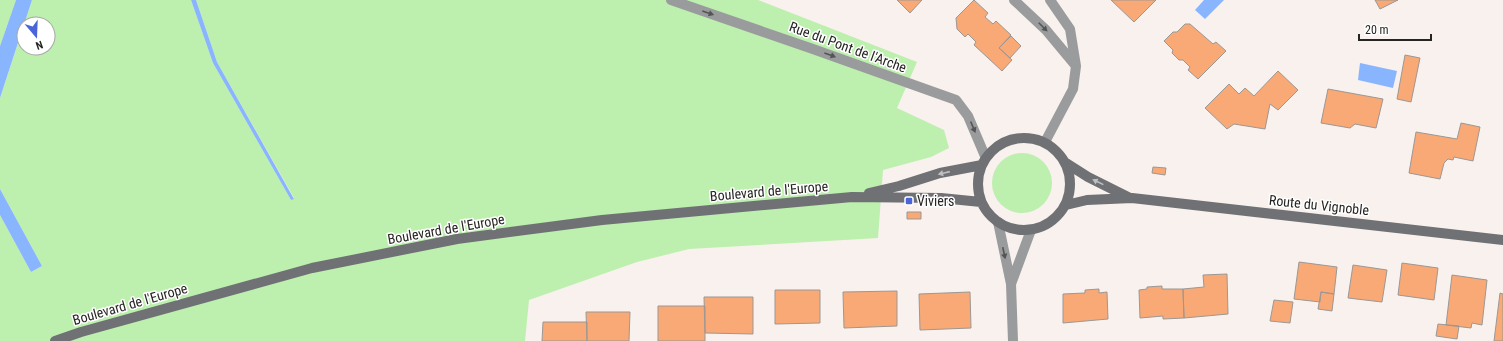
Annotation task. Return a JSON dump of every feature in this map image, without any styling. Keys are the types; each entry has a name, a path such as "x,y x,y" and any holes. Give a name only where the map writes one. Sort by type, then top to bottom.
{"street":[{"name":"Rue du Pont de l'Arche","path":"671,0 956,100 968,116 983,161"},
{"path":"1014,0 1046,30 1076,66"},
{"path":"1045,142 1073,89 1076,66 1070,29 1050,0"},
{"path":"1018,138 1032,138 1045,142 1058,151 1066,163 1070,173 1070,195 1066,205 1052,222 1031,230 1014,229 998,222 988,213 981,202 978,190 978,177 983,161 992,148 1018,138"},
{"name":"Boulevard de l'Europe","path":"55,341 81,332 312,268 457,239 602,220 852,196 899,186 983,161"},
{"name":"Route du Vignoble","path":"1066,163 1088,177 1132,198"},
{"name":"Boulevard de l'Europe","path":"852,196 941,198 981,202"},
{"name":"Route du Vignoble","path":"1066,205 1087,200 1132,198 1503,240"},
{"path":"998,222 1011,284 1013,341"},
{"path":"1011,284 1031,230"}],"green space":[{"path":"0,0 16,0 0,46"},
{"path":"32,0 191,0 213,63 291,200 294,198 217,62 196,0 758,0 917,62 897,108 944,130 949,148 931,157 883,170 878,238 689,249 637,262 529,300 525,341 0,341 0,215 31,272 42,266 0,189 0,98 16,49 16,56 56,56 56,16 27,16"},
{"path":"1022,153 1039,158 1047,166 1052,183 1047,200 1039,208 1022,213 1005,208 997,200 992,183 997,166 1005,158"}],"water":[{"path":"16,0 32,0 27,16 16,16 16,49 0,98 0,46"},
{"path":"191,0 196,0 217,62 294,199 291,200 213,63"},
{"path":"1204,0 1224,0 1205,19 1195,10"},
{"path":"1360,63 1397,71 1393,88 1358,80"},
{"path":"0,189 42,266 31,272 0,215"}],"building":[{"path":"897,0 922,0 910,13"},
{"path":"974,0 988,13 985,17 993,24 996,21 1011,35 999,48 1012,60 1002,71 974,45 976,42 968,34 965,37 957,29 956,18"},
{"path":"1111,0 1156,0 1134,22"},
{"path":"1375,0 1398,0 1380,9"},
{"path":"1185,24 1190,24 1213,44 1216,42 1226,51 1198,79 1188,70 1190,67 1183,60 1179,60 1172,53 1173,50 1164,41 1173,32 1177,32"},
{"path":"1011,36 1021,46 1010,58 999,48"},
{"path":"1405,55 1420,58 1411,102 1397,99"},
{"path":"1278,71 1298,90 1278,110 1270,104 1265,129 1234,124 1227,129 1205,108 1229,84 1239,94 1245,88 1254,96"},
{"path":"1328,89 1383,99 1376,128 1355,124 1350,128 1321,123"},
{"path":"1461,123 1480,127 1473,161 1454,157 1453,160 1448,159 1444,163 1440,179 1409,173 1416,132 1457,139"},
{"path":"1153,167 1166,168 1165,175 1152,173"},
{"path":"907,212 921,212 921,219 907,219"},
{"path":"1299,262 1337,267 1334,294 1321,292 1320,302 1294,299"},
{"path":"1402,263 1438,268 1434,300 1398,295"},
{"path":"1353,265 1387,270 1382,302 1348,298"},
{"path":"1227,274 1228,314 1184,318 1183,289 1204,287 1203,275"},
{"path":"1452,275 1487,280 1482,325 1472,323 1471,328 1446,325"},
{"path":"1162,286 1162,289 1183,289 1184,318 1163,319 1163,316 1140,318 1139,290 1147,289 1147,287"},
{"path":"1099,289 1099,293 1107,292 1108,319 1063,323 1063,294 1085,293 1085,290"},
{"path":"775,290 820,290 820,323 775,324"},
{"path":"897,291 897,326 844,328 843,292"},
{"path":"970,292 971,328 920,330 919,294"},
{"path":"1321,292 1334,294 1332,311 1318,309"},
{"path":"1500,293 1503,294 1503,341 1494,341"},
{"path":"704,297 753,297 753,334 705,333"},
{"path":"1274,300 1293,302 1290,323 1270,321"},
{"path":"658,306 705,306 705,341 658,341"},
{"path":"586,312 630,312 629,341 587,341"},
{"path":"543,322 587,322 587,341 542,341"},
{"path":"1438,324 1459,326 1457,339 1436,336"}],"place":[{"name":"Viviers","path":"909,201"}]}
